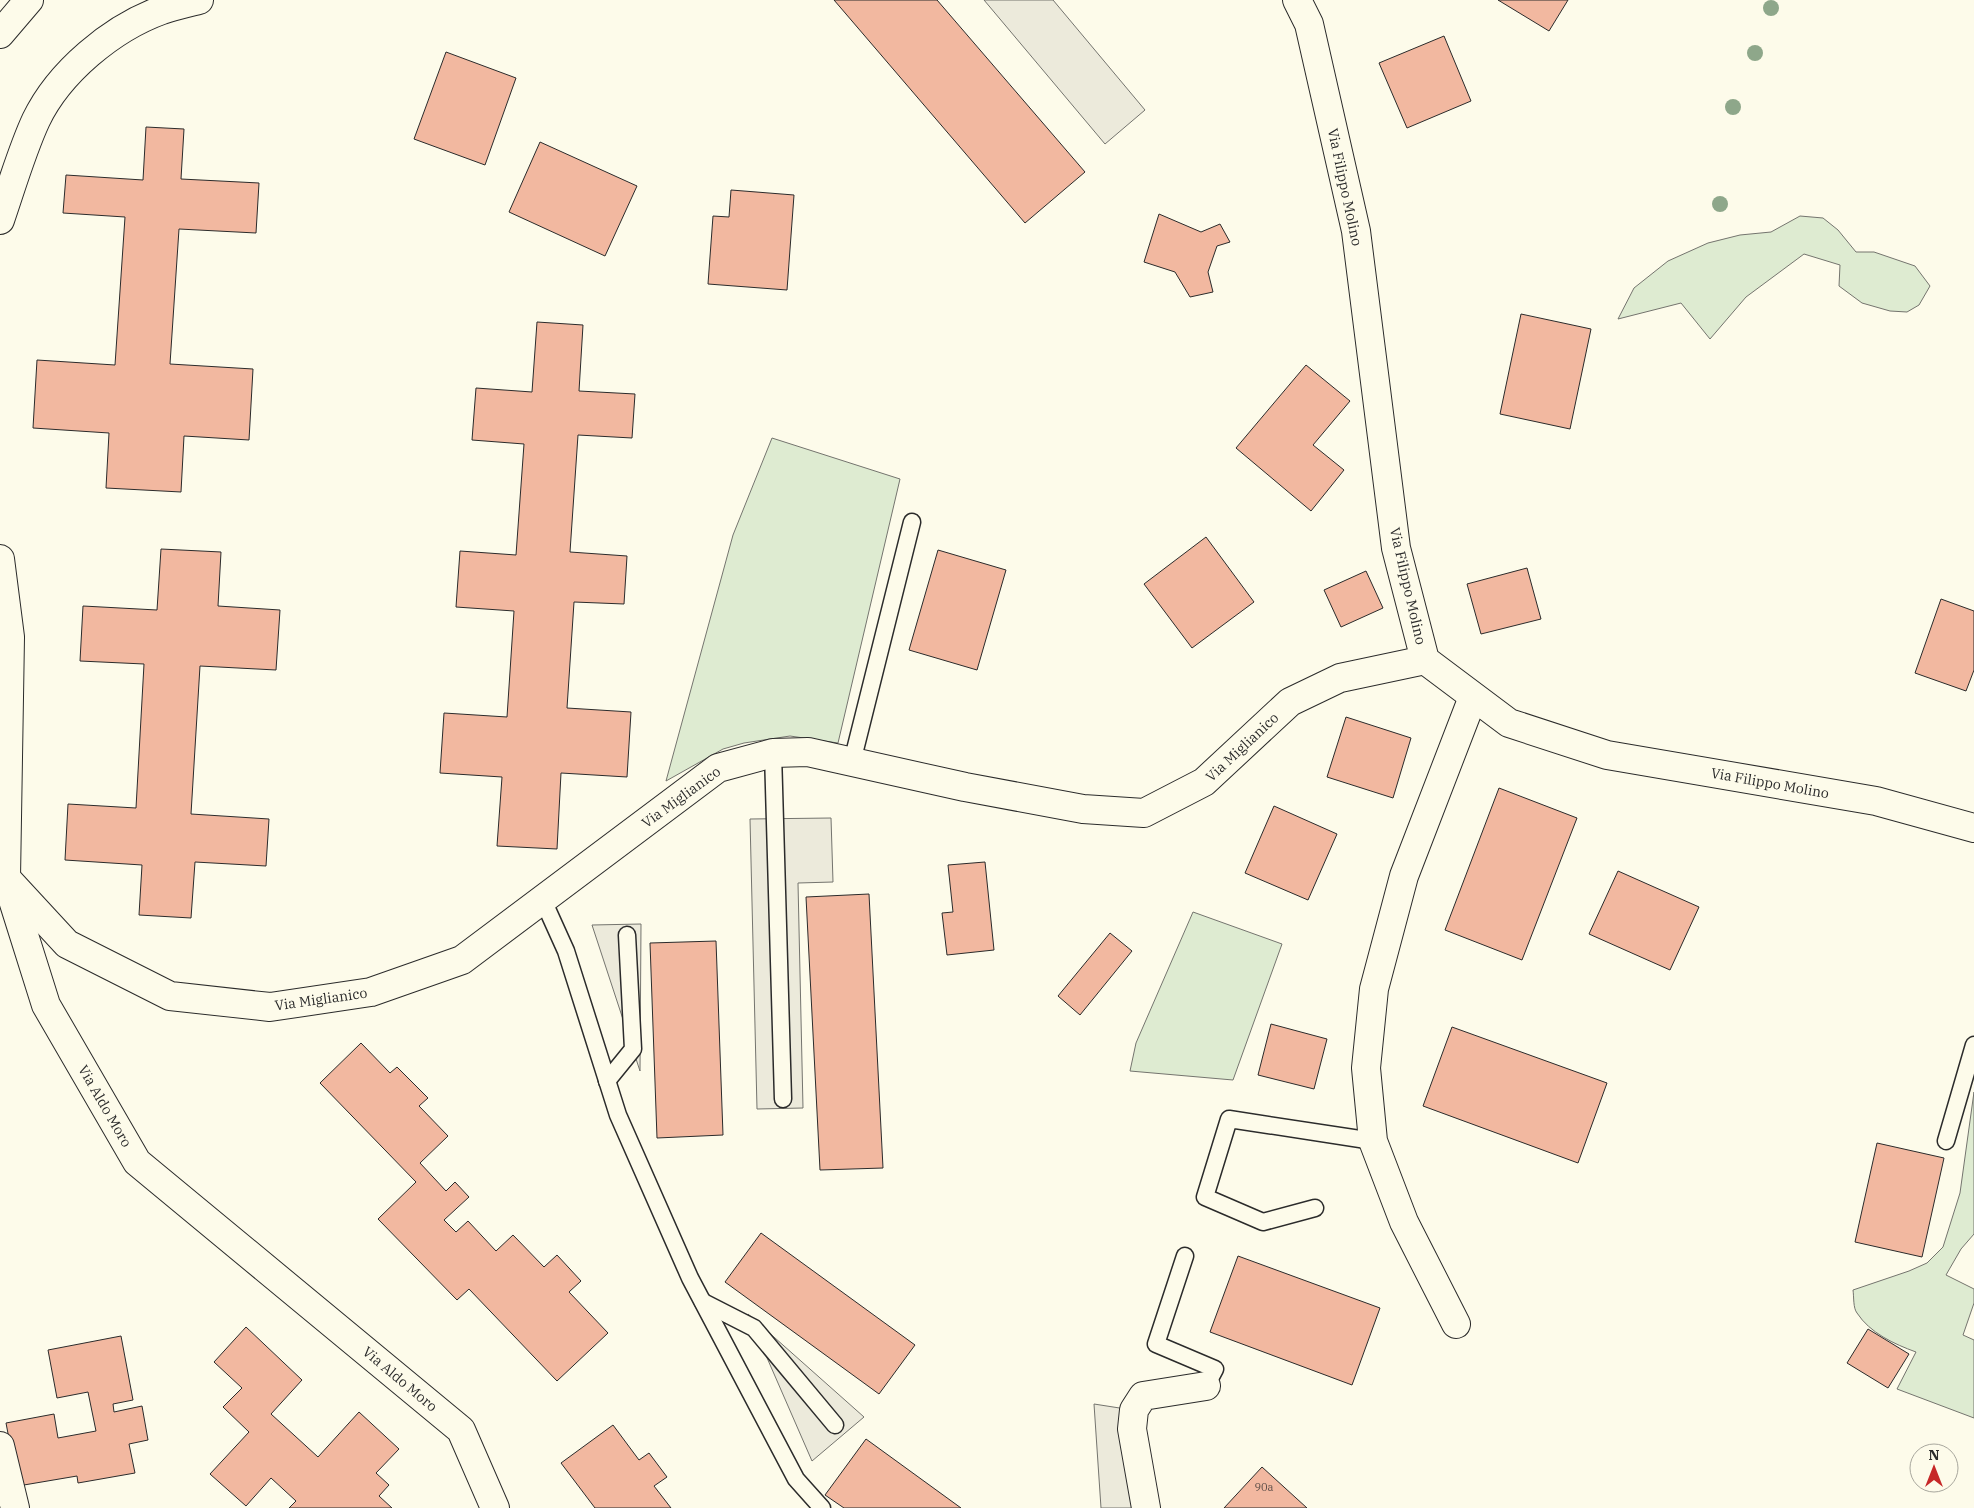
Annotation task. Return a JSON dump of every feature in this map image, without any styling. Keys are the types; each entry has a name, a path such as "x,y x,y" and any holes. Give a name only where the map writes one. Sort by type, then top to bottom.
{"street":[{"path":"0,34 29,0"},
{"path":"0,220 36,119 60,82 92,50 124,29 162,10 199,0"},
{"name":"Via Filippo Molino","path":"1296,0 1309,24 1356,231 1396,548 1425,660 1509,723 1607,755 1876,801 1974,828"},
{"name":"Via Aldo Moro","path":"0,559 10,637 6,878 46,1005 137,1162 461,1430 495,1508"},
{"name":"Via Miglianico","path":"6,878 67,944 170,996 270,1007 371,992 462,960 718,768 773,753 808,752 965,787 1083,809 1144,813 1204,782 1290,702 1340,678 1425,660"},
{"path":"1456,1324 1404,1222 1373,1141 1366,1068 1374,989 1404,876 1473,696"},
{"path":"1146,1508 1132,1429 1134,1410 1143,1396 1206,1386"},
{"path":"0,1446 16,1508"}],"lane":[{"path":"852,762 912,522"},
{"path":"773,753 782,1099"},
{"path":"543,900 566,951 618,1115 690,1278 796,1479 822,1508"},
{"path":"607,1081 633,1049 627,935"},
{"path":"1946,1141 1974,1045"},
{"path":"1315,1208 1263,1222 1205,1197 1229,1119 1373,1141"},
{"path":"1185,1256 1156,1344 1215,1369 1206,1386"},
{"path":"703,1302 754,1328 835,1425"}],"green space":[{"path":"1800,216 1823,218 1838,230 1856,252 1874,252 1915,266 1930,286 1919,305 1907,312 1890,311 1862,303 1839,286 1840,265 1804,254 1746,297 1710,339 1681,303 1618,319 1634,288 1668,261 1708,243 1740,235 1771,232"},
{"path":"772,438 900,479 838,743 790,736 744,743 723,749 666,781 733,535"},
{"path":"1193,912 1282,944 1233,1080 1130,1071 1136,1043"},
{"path":"1974,1092 1974,1234 1961,1249 1946,1275 1974,1289 1974,1303 1963,1335 1974,1340 1974,1418 1897,1389 1916,1352 1891,1341 1876,1332 1862,1320 1854,1305 1853,1290 1927,1263 1943,1247 1960,1193"}],"shaded area":[{"path":"984,0 1053,0 1145,110 1105,144"},
{"path":"831,818 833,882 798,883 803,1108 757,1109 750,819"},
{"path":"641,924 640,1071 592,925"},
{"path":"748,1314 864,1417 812,1461 754,1328"},
{"path":"1094,1404 1126,1409 1140,1508 1101,1508"}],"building":[{"path":"834,0 937,0 1085,172 1025,223"},
{"path":"1498,0 1568,0 1549,31"},
{"path":"1444,36 1471,101 1407,128 1379,63"},
{"path":"446,52 516,78 485,165 414,139"},
{"path":"146,127 184,129 181,179 259,183 256,233 179,229 170,364 253,369 249,440 184,436 181,492 106,488 109,433 33,428 37,360 115,365 125,217 63,213 66,175 143,180"},
{"path":"540,142 637,186 605,256 509,212"},
{"path":"731,190 794,195 787,290 708,284 713,216 729,217"},
{"path":"1159,214 1201,232 1220,224 1230,242 1217,246 1208,272 1213,292 1190,297 1175,272 1144,262"},
{"path":"1521,314 1591,329 1570,429 1500,414"},
{"path":"537,322 583,325 579,391 635,394 632,438 578,435 570,552 627,556 624,604 574,602 567,708 631,712 627,777 561,773 557,849 497,846 502,777 440,773 444,713 507,717 514,611 456,607 460,551 516,555 524,444 472,440 476,388 532,392"},
{"path":"1306,365 1350,401 1313,445 1344,470 1311,511 1236,448"},
{"path":"1206,537 1254,602 1192,648 1144,584"},
{"path":"161,549 221,552 218,606 280,610 276,670 200,666 191,814 269,819 266,866 195,862 191,918 139,915 142,865 65,860 68,804 136,808 144,664 80,661 83,606 157,610"},
{"path":"938,550 1006,570 977,670 909,650"},
{"path":"1527,568 1541,619 1481,634 1467,584"},
{"path":"1366,571 1383,608 1341,627 1324,590"},
{"path":"1941,599 1974,611 1974,670 1966,691 1915,673"},
{"path":"1346,717 1411,738 1393,798 1327,777"},
{"path":"1499,788 1577,818 1522,960 1445,930"},
{"path":"1274,806 1337,834 1308,900 1245,873"},
{"path":"985,862 994,950 947,955 942,913 953,912 948,865"},
{"path":"1618,871 1699,907 1670,970 1589,934"},
{"path":"869,894 883,1168 820,1170 806,897"},
{"path":"1110,933 1132,951 1080,1015 1058,996"},
{"path":"716,941 723,1135 657,1138 650,943"},
{"path":"1271,1024 1327,1039 1314,1089 1258,1075"},
{"path":"1452,1027 1607,1083 1578,1163 1423,1106"},
{"path":"361,1043 390,1073 397,1067 428,1098 419,1106 448,1136 420,1163 446,1191 455,1182 469,1197 444,1220 456,1232 468,1221 496,1251 513,1235 544,1267 557,1255 581,1281 569,1292 608,1333 557,1381 469,1289 457,1300 378,1219 416,1182 320,1083"},
{"path":"1877,1143 1944,1158 1922,1257 1855,1242"},
{"path":"761,1233 915,1345 879,1394 725,1282"},
{"path":"1238,1256 1380,1308 1352,1385 1210,1332"},
{"path":"246,1327 302,1380 271,1414 318,1457 359,1412 399,1449 376,1473 389,1485 379,1496 392,1508 289,1508 296,1501 271,1478 246,1506 210,1474 249,1432 223,1407 242,1388 214,1362"},
{"path":"1868,1329 1909,1354 1888,1388 1847,1363"},
{"path":"121,1336 133,1400 113,1404 114,1412 142,1406 148,1440 129,1444 135,1473 78,1483 77,1476 18,1486 6,1423 54,1414 58,1438 96,1431 88,1392 57,1398 48,1350"},
{"path":"613,1425 639,1460 649,1453 667,1477 654,1486 671,1508 595,1508 561,1463"},
{"path":"866,1439 961,1508 844,1508 825,1495"},
{"path":"1262,1467 1307,1508 1224,1508"}]}
